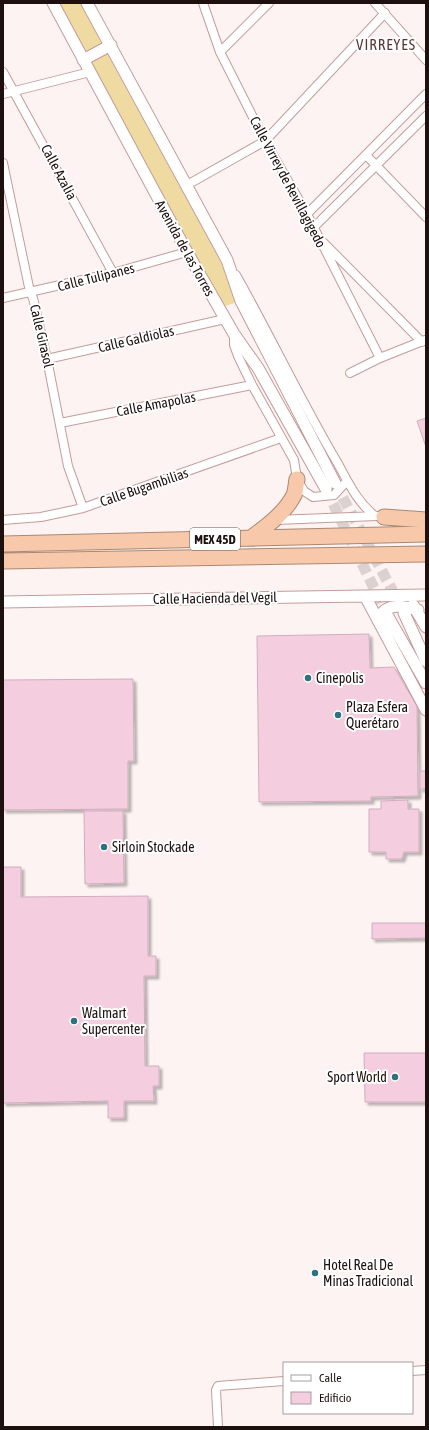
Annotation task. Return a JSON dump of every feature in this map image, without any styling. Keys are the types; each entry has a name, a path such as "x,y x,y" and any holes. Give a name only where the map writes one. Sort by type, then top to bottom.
{"highway":[{"path":"251,538 275,520 294,494 297,479"},
{"path":"380,517 426,520"},
{"name":"MEX 45D","path":"3,544 426,534"},
{"name":"MEX 45D","path":"3,561 426,554"}],"main road":[{"name":"Avenida de las Torres","path":"52,3 225,319 258,368 331,486 241,301 227,260 87,3"},
{"path":"83,60 111,45"},
{"path":"406,595 418,610 426,627"},
{"name":"Calle Hacienda del Vegil","path":"3,602 426,595"},
{"path":"365,596 383,617 426,683"},
{"path":"418,610 397,606 387,608 383,617 426,710"},
{"path":"404,613 426,661"}],"street":[{"name":"Calle Virrey de Revillagigedo","path":"203,3 220,52 264,141 307,214 380,358"},
{"path":"220,52 269,3"},
{"path":"375,3 426,60"},
{"path":"187,185 264,141 385,13"},
{"name":"Calle Azalia","path":"3,72 15,91 113,273"},
{"path":"3,94 90,72"},
{"path":"307,214 426,94"},
{"path":"313,228 375,164 426,116"},
{"path":"366,155 426,217"},
{"name":"Calle Girasol","path":"3,163 30,292 33,298 47,359 68,466 83,508"},
{"path":"319,238 424,341 380,358 350,373"},
{"name":"Calle Tulipanes","path":"3,298 113,273 187,252"},
{"name":"Avenida de las Torres","path":"227,260 255,308 320,435 347,481 366,509 380,517"},
{"name":"Calle Galdiolas","path":"47,359 225,319"},
{"path":"234,334 234,345 238,356 252,385 296,463 297,479 304,490 313,497 334,495 347,481"},
{"name":"Calle Amapolas","path":"60,423 252,385"},
{"name":"Calle Bugambilias","path":"3,520 41,517 83,508 281,438"},
{"path":"275,520 426,517"},
{"path":"413,1371 426,1370"},
{"path":"218,1427 216,1387 283,1381"}],"shaded area":[{"path":"53,3 87,3 187,185 241,301 219,308"}],"building":[{"path":"426,418 426,447 417,421"},
{"name":"Plaza Esfera Querétaro","path":"369,634 370,668 394,667 417,706 418,796 371,797 371,801 259,802 257,636"},
{"path":"133,679 134,761 128,761 128,809 3,810 3,680"},
{"path":"420,771 426,771 426,789 420,789"},
{"path":"408,800 408,809 419,809 419,852 404,852 402,859 386,859 386,852 369,852 369,809 381,809 381,801"},
{"name":"Sirloin Stockade","path":"84,811 123,811 124,883 85,884"},
{"name":"Walmart Supercenter","path":"3,867 21,867 21,897 148,896 148,956 156,956 156,976 144,976 145,1066 159,1066 159,1086 153,1086 154,1101 124,1101 124,1118 108,1118 108,1101 3,1103"},
{"path":"372,923 426,923 426,938 372,939"},
{"name":"Sport World","path":"364,1053 426,1053 426,1102 365,1102"}],"tunnel":[{"path":"335,483 399,603"},
{"path":"326,489 387,615"}],"place":[{"name":"Cinepolis","path":"308,678"},
{"name":"Plaza Esfera Querétaro","path":"338,715"},
{"name":"Sirloin Stockade","path":"104,847"},
{"name":"Walmart Supercenter","path":"74,1021"},
{"name":"Sport World","path":"395,1077"},
{"name":"Hotel Real De Minas Tradicional","path":"315,1273"}],"district":[{"name":"VIRREYES","path":"386,45"}]}
